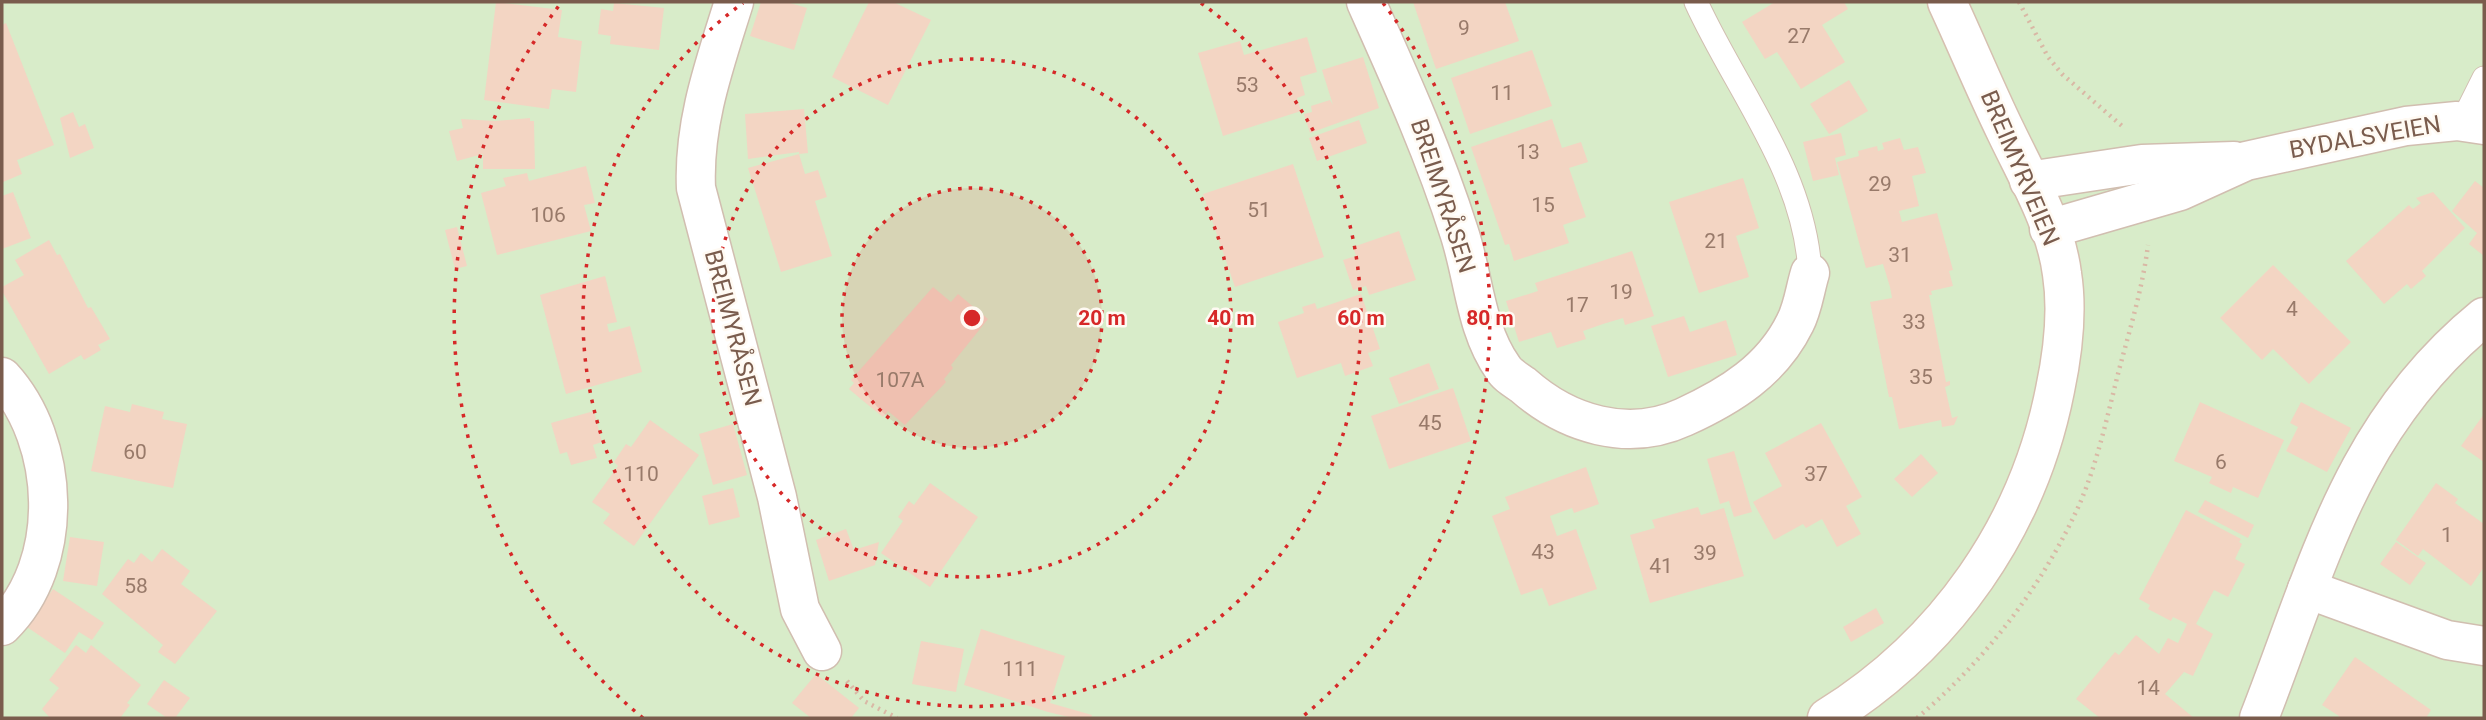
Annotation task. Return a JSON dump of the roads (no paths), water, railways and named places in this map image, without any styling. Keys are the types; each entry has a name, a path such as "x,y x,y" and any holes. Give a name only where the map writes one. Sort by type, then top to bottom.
{"street":[{"name":"BREIMYRÅSEN","path":"734,2 702,114 695,154 696,187 778,497 800,609 822,651"},
{"name":"BREIMYRÅSEN","path":"1366,2 1423,128 1460,235 1479,318 1503,368 1546,406 1587,424 1635,429 1675,421 1719,401 1755,376 1772,359 1796,323 1810,272"},
{"name":"BREIMYRVEIEN","path":"1827,718 1857,700 1901,665 1942,622 1982,571 2008,528 2032,475 2053,403 2065,312 2062,272 2049,229 2029,181 1947,2"},
{"name":"BYDALSVEIEN","path":"2029,181 2142,164 2246,161 2406,126 2473,124"},
{"name":"BYDALSVEIEN","path":"2049,229 2180,191 2246,161"},
{"path":"2259,718 2337,510 2365,456 2413,388 2484,317"},
{"path":"2,377 20,400 41,452 47,486 47,521 40,561 28,593 2,626"},
{"path":"2307,589 2447,640 2484,646"}],"lane":[{"name":"BREIMYRÅSEN","path":"1696,2 1782,163 1803,224 1810,272"},
{"path":"2473,124 2484,78"}]}
